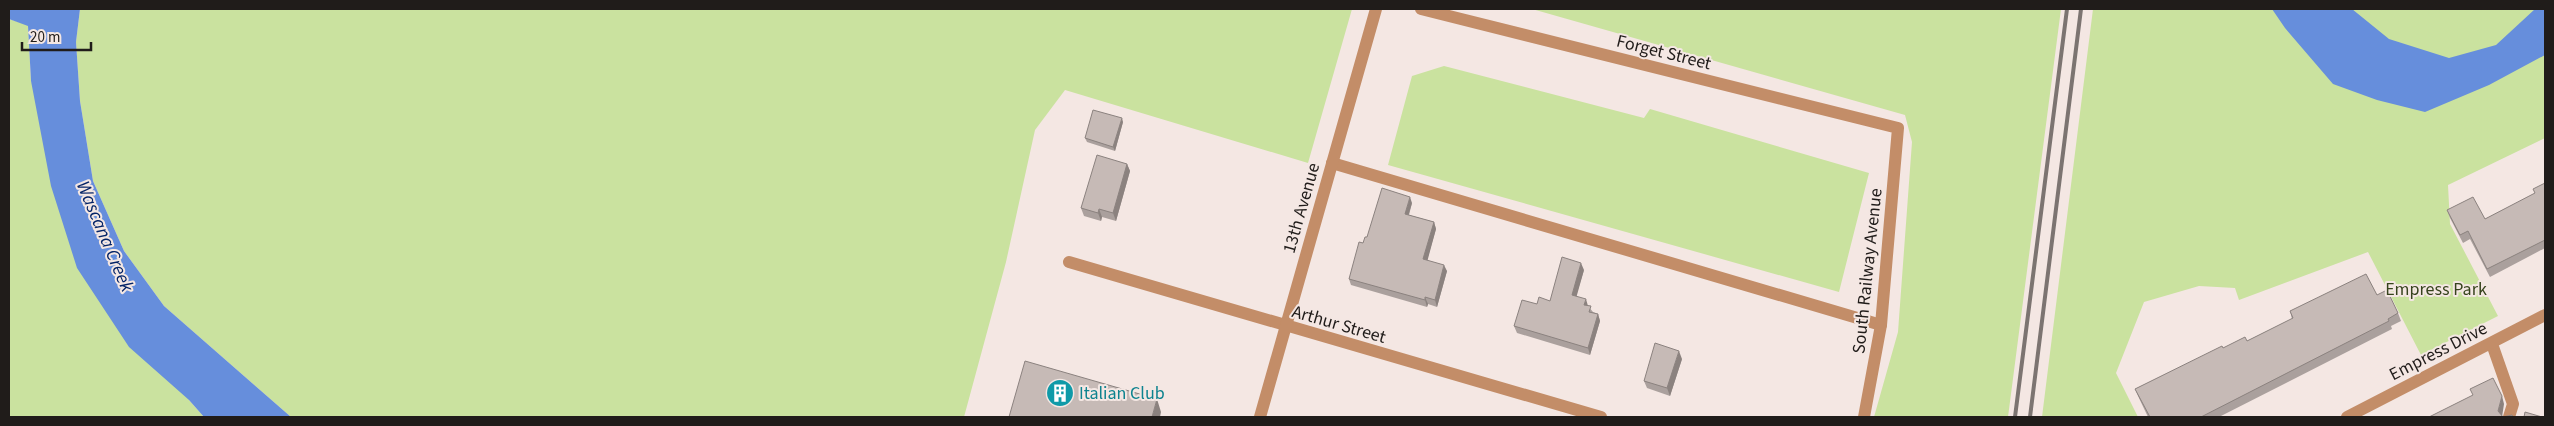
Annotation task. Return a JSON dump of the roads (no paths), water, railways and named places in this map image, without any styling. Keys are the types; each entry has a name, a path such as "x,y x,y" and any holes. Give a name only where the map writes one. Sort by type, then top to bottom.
{"street":[{"name":"13th Avenue","path":"1260,417 1376,9"},
{"name":"Forget Street","path":"1421,9 1898,128"},
{"name":"South Railway Avenue","path":"1864,417 1881,325 1898,128"},
{"path":"1332,162 1881,325"},
{"name":"Arthur Street","path":"1069,262 1286,327 1601,417"},
{"name":"Empress Drive","path":"2347,417 2492,344 2545,315"},
{"path":"2492,344 2513,404 2509,417"}],"water":[{"name":"Wascana Creek","path":"9,9 80,9 76,42 80,101 93,181 124,251 164,306 291,417 204,417 189,400 129,347 77,268 51,186 31,81 28,26 9,19"},
{"path":"2272,9 2352,9 2389,39 2449,58 2496,45 2535,9 2545,9 2545,55 2489,85 2425,112 2377,100 2333,84 2285,28"}],"railway":[{"path":"2015,417 2067,9"},
{"path":"2030,417 2081,9"}],"place":[{"name":"Italian Club","path":"1060,393"}],"park label":[{"name":"Empress Park","path":"2436,289"}]}
